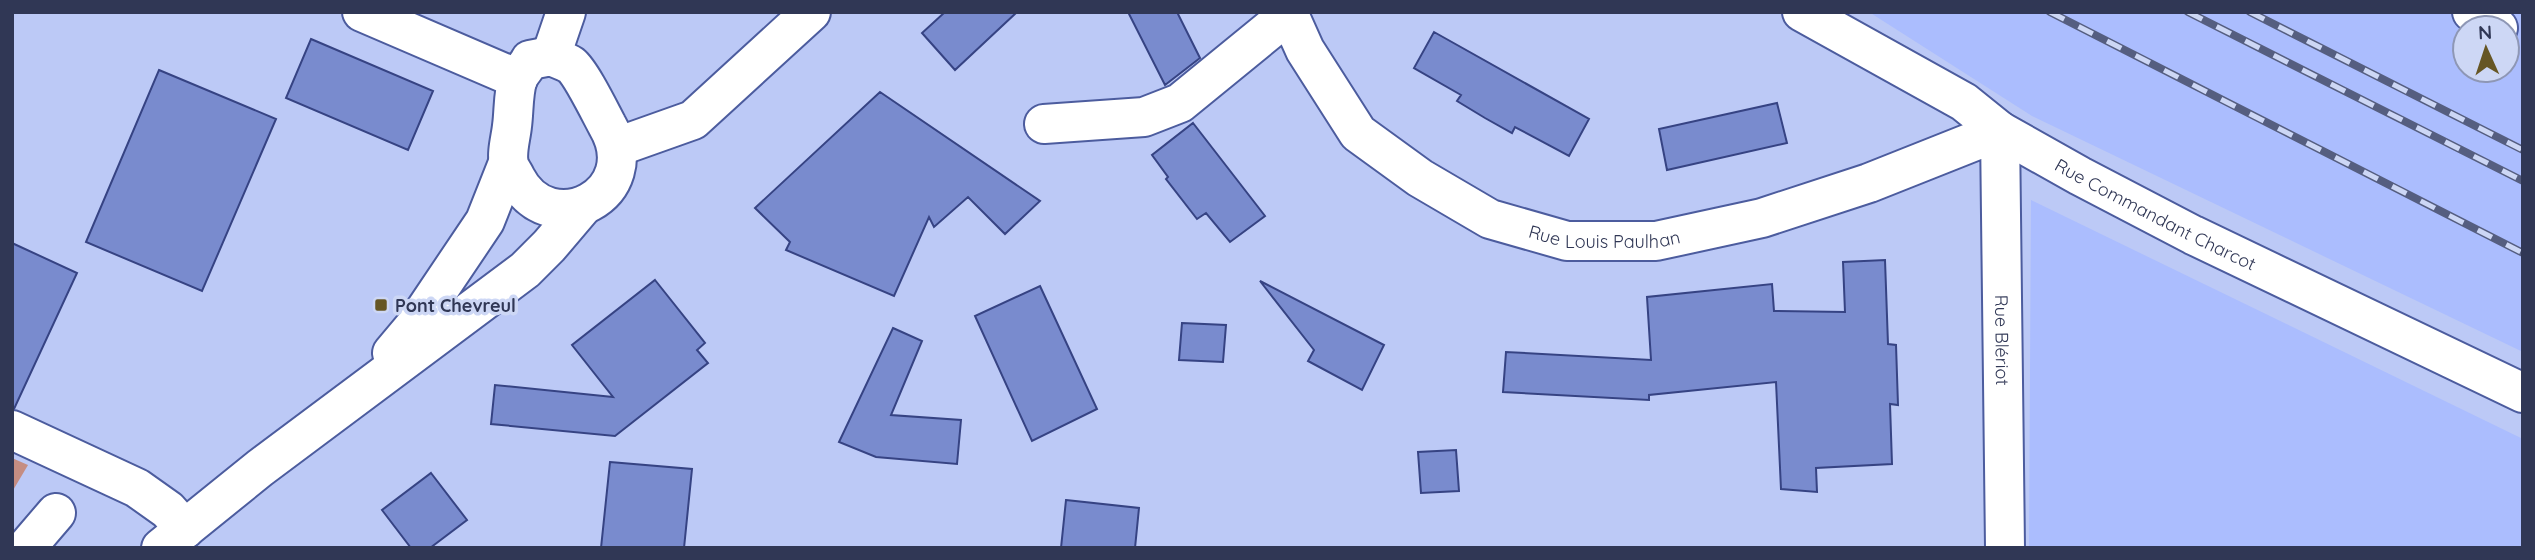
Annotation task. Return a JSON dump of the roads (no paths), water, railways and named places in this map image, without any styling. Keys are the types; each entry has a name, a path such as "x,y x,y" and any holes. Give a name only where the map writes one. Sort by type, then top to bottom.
{"street":[{"path":"362,12 423,24 518,79"},
{"path":"551,56 566,12"},
{"path":"617,147 693,120 810,12"},
{"name":"Rue Commandant Charcot","path":"1802,12 1964,102 2000,131 2193,235 2523,393"},
{"path":"1044,124 1144,117 1180,103 1289,13"},
{"name":"Rue Louis Paulhan","path":"1289,13 1305,50 1358,133 1420,178 1490,219 1567,240 1656,242 1762,218 1869,184 2000,131"},
{"path":"359,392 413,328 485,221 508,163 518,79 530,60 551,56 572,66 611,130 617,147 618,162 606,189 596,200 583,206 565,209 548,207 533,199 520,186 508,163"},
{"name":"Rue Blériot","path":"2000,131 2005,548"},
{"path":"12,430 137,488 168,510 173,539 359,392 525,270 583,206"},
{"path":"26,548 56,513"}],"railway":[{"path":"2050,12 2523,253"},
{"path":"2188,12 2523,181"},
{"path":"2250,12 2523,150"}],"place":[{"name":"Pont Chevreul","path":"381,305"}]}
